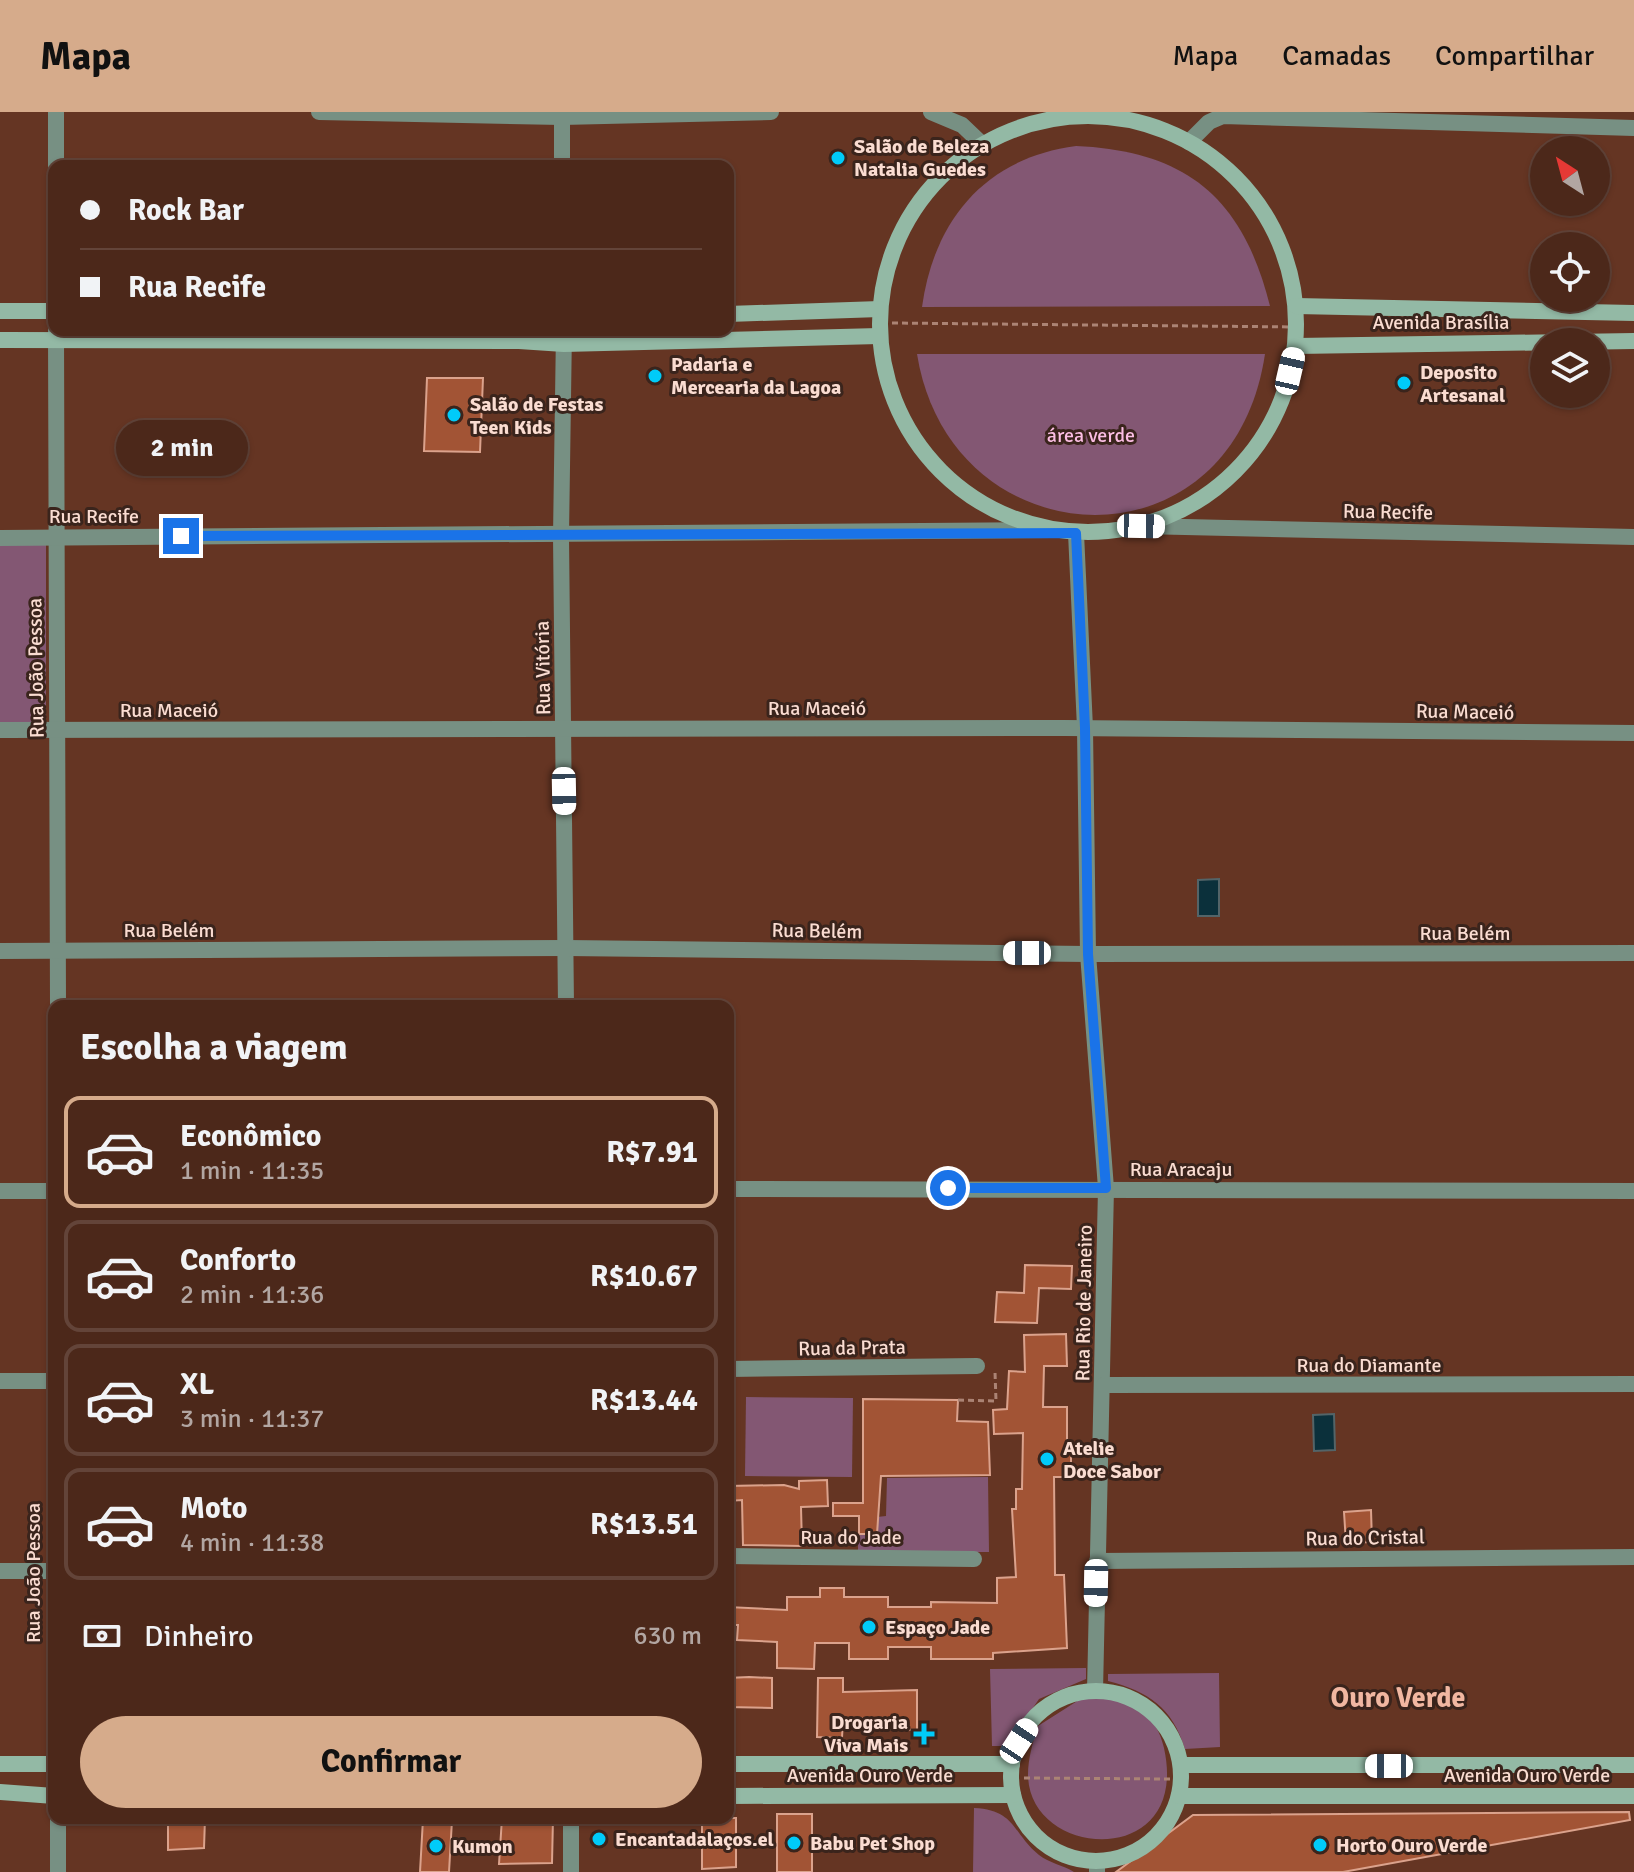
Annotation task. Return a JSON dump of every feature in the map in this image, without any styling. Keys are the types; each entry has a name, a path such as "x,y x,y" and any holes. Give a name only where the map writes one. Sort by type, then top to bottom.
{"street":[{"path":"56,112 56,160"},
{"path":"319,112 771,112"},
{"path":"931,112 962,125 983,145"},
{"path":"562,114 562,160"},
{"path":"1189,142 1209,122 1223,116 1634,128"},
{"path":"1053,119 1123,119 1189,142 1223,165 1251,194 1274,228 1289,266 1296,306 1296,346 1284,395 1261,440 1237,469 1188,507 1141,526 1076,533 1052,530 986,507 931,464 894,405 879,323 890,260 911,214 943,175 983,145 1017,129 1053,119"},
{"name":"Avenida Brasília","path":"1296,306 1634,313"},
{"path":"0,311 48,311"},
{"path":"734,314 879,323"},
{"path":"734,329 879,323"},
{"path":"0,340 56,336 519,341 586,336"},
{"name":"Rua João Pessoa","path":"56,336 58,1000"},
{"name":"Rua Vitória","path":"564,337 561,536 566,1000"},
{"name":"Avenida Brasília","path":"1296,346 1634,341"},
{"name":"Rua Recife","path":"1141,526 1634,537"},
{"name":"Rua Recife","path":"0,538 1052,530"},
{"name":"Rua Rio de Janeiro","path":"1076,533 1085,728 1088,954 1106,1188 1095,1691"},
{"name":"Rua Maceió","path":"0,730 1085,728 1634,733"},
{"name":"Rua Belém","path":"0,951 566,948 1088,954 1634,953"},
{"name":"Rua Aracaju","path":"734,1189 1634,1191"},
{"path":"0,1191 48,1191"},
{"name":"Rua da Prata","path":"734,1369 977,1366"},
{"path":"0,1381 48,1381"},
{"name":"Rua do Diamante","path":"1104,1385 1634,1384"},
{"name":"Rua do Jade","path":"734,1556 974,1559"},
{"name":"Rua do Cristal","path":"1097,1561 1634,1557"},
{"path":"0,1571 48,1571"},
{"path":"1095,1691 1130,1698 1159,1718 1173,1740 1181,1765 1179,1796 1164,1826 1140,1849 1097,1867 1053,1850 1035,1836 1021,1817 1013,1795 1012,1764 1019,1741 1032,1721 1061,1700 1095,1691"},
{"path":"0,1764 48,1766"},
{"name":"Avenida Ouro Verde","path":"734,1764 1012,1764"},
{"name":"Avenida Ouro Verde","path":"1181,1765 1634,1765"},
{"path":"0,1792 48,1796"},
{"name":"Avenida Ouro Verde","path":"734,1796 1013,1795"},
{"name":"Avenida Ouro Verde","path":"1179,1796 1634,1796"},
{"path":"58,1824 58,1872"},
{"path":"571,1824 571,1872"}],"path":[{"path":"879,323 1297,327"},
{"path":"958,1400 996,1401 994,1365 977,1366"}],"green space":[{"path":"1076,146 1150,158 1179,171 1205,188 1226,210 1244,237 1259,269 1270,306 922,307 938,247 969,198 990,179 1015,164"},
{"name":"área verde","path":"917,354 1265,354 1242,426 1201,477 1149,506 1091,515 1033,504 981,473 940,423"},
{"path":"46,543 46,722 0,723 0,544"},
{"path":"746,1397 853,1398 852,1477 745,1476"},
{"path":"988,1477 989,1552 858,1552 858,1533 877,1533 877,1517 886,1516 887,1478"},
{"path":"1086,1668 1086,1679 1039,1699 1007,1746 992,1746 990,1669"},
{"path":"1219,1673 1220,1747 1185,1749 1173,1722 1157,1703 1136,1690 1108,1681 1108,1674"},
{"path":"1105,1694 1135,1706 1156,1727 1164,1748 1166,1788 1154,1816 1133,1833 1106,1839 1079,1836 1053,1824 1035,1803 1028,1775 1038,1726 1082,1698"},
{"path":"974,1808 1006,1818 1039,1855 1074,1872 973,1872"}],"water":[{"path":"1219,879 1219,916 1198,916 1198,880"},
{"path":"1334,1414 1335,1450 1314,1451 1313,1415"}],"building":[{"name":"Salão de Festas Teen Kids","path":"427,378 483,378 480,452 424,451"},
{"path":"1025,1265 1072,1266 1071,1289 1039,1288 1037,1323 995,1322 997,1292 1024,1293"},
{"path":"1066,1334 1067,1366 1044,1366 1043,1407 1067,1407 1067,1441 1071,1441 1071,1477 1054,1477 1055,1575 1064,1575 1067,1648 993,1653 993,1659 931,1659 931,1647 888,1647 888,1659 849,1659 849,1643 815,1643 814,1669 777,1668 777,1642 737,1640 734,1607 787,1610 787,1597 820,1597 820,1588 844,1588 844,1597 888,1597 888,1607 931,1607 931,1602 997,1603 997,1578 1016,1577 1012,1509 1016,1509 1016,1489 1022,1489 1023,1433 994,1434 993,1410 1007,1409 1009,1371 1025,1372 1024,1335"},
{"path":"863,1399 958,1400 957,1421 988,1422 990,1475 881,1476 877,1534 859,1534 859,1516 833,1516 833,1503 863,1503"},
{"path":"827,1480 828,1506 801,1507 802,1546 743,1545 742,1500 734,1501 734,1486 784,1485 799,1489 799,1481"},
{"path":"1371,1510 1372,1542 1346,1543 1344,1512"},
{"path":"734,1678 772,1678 772,1708 734,1707"},
{"path":"818,1678 843,1678 843,1692 917,1690 917,1730 887,1729 887,1718 843,1719 842,1738 817,1737"},
{"name":"Horto Ouro Verde","path":"1629,1812 1630,1820 1343,1872 1116,1872 1193,1815"},
{"name":"Babu Pet Shop","path":"777,1814 812,1814 812,1872 777,1872"},
{"path":"736,1818 736,1867 702,1869 702,1824 734,1824"},
{"path":"168,1824 205,1824 204,1848 168,1850"},
{"name":"Kumon","path":"423,1824 452,1824 449,1872 420,1872"},
{"path":"502,1824 553,1824 552,1863 499,1864"}],"place":[{"name":"Salão de Beleza Natalia Guedes","path":"838,158"},
{"name":"Padaria e Mercearia da Lagoa","path":"655,376"},
{"name":"Deposito Artesanal","path":"1404,383"},
{"name":"Salão de Festas Teen Kids","path":"454,415"},
{"name":"Atelie Doce Sabor","path":"1047,1459"},
{"name":"Espaço Jade","path":"869,1627"},
{"name":"Drogaria Viva Mais","path":"924,1734"},
{"name":"Encantadalaços.el","path":"599,1839"},
{"name":"Babu Pet Shop","path":"794,1843"},
{"name":"Horto Ouro Verde","path":"1320,1845"},
{"name":"Kumon","path":"436,1846"}],"district":[{"name":"Ouro Verde","path":"1398,1698"}],"route":[{"path":"181,536 561,536 1052,530 1076,533 1085,728 1088,954 1106,1188 948,1188"}]}
